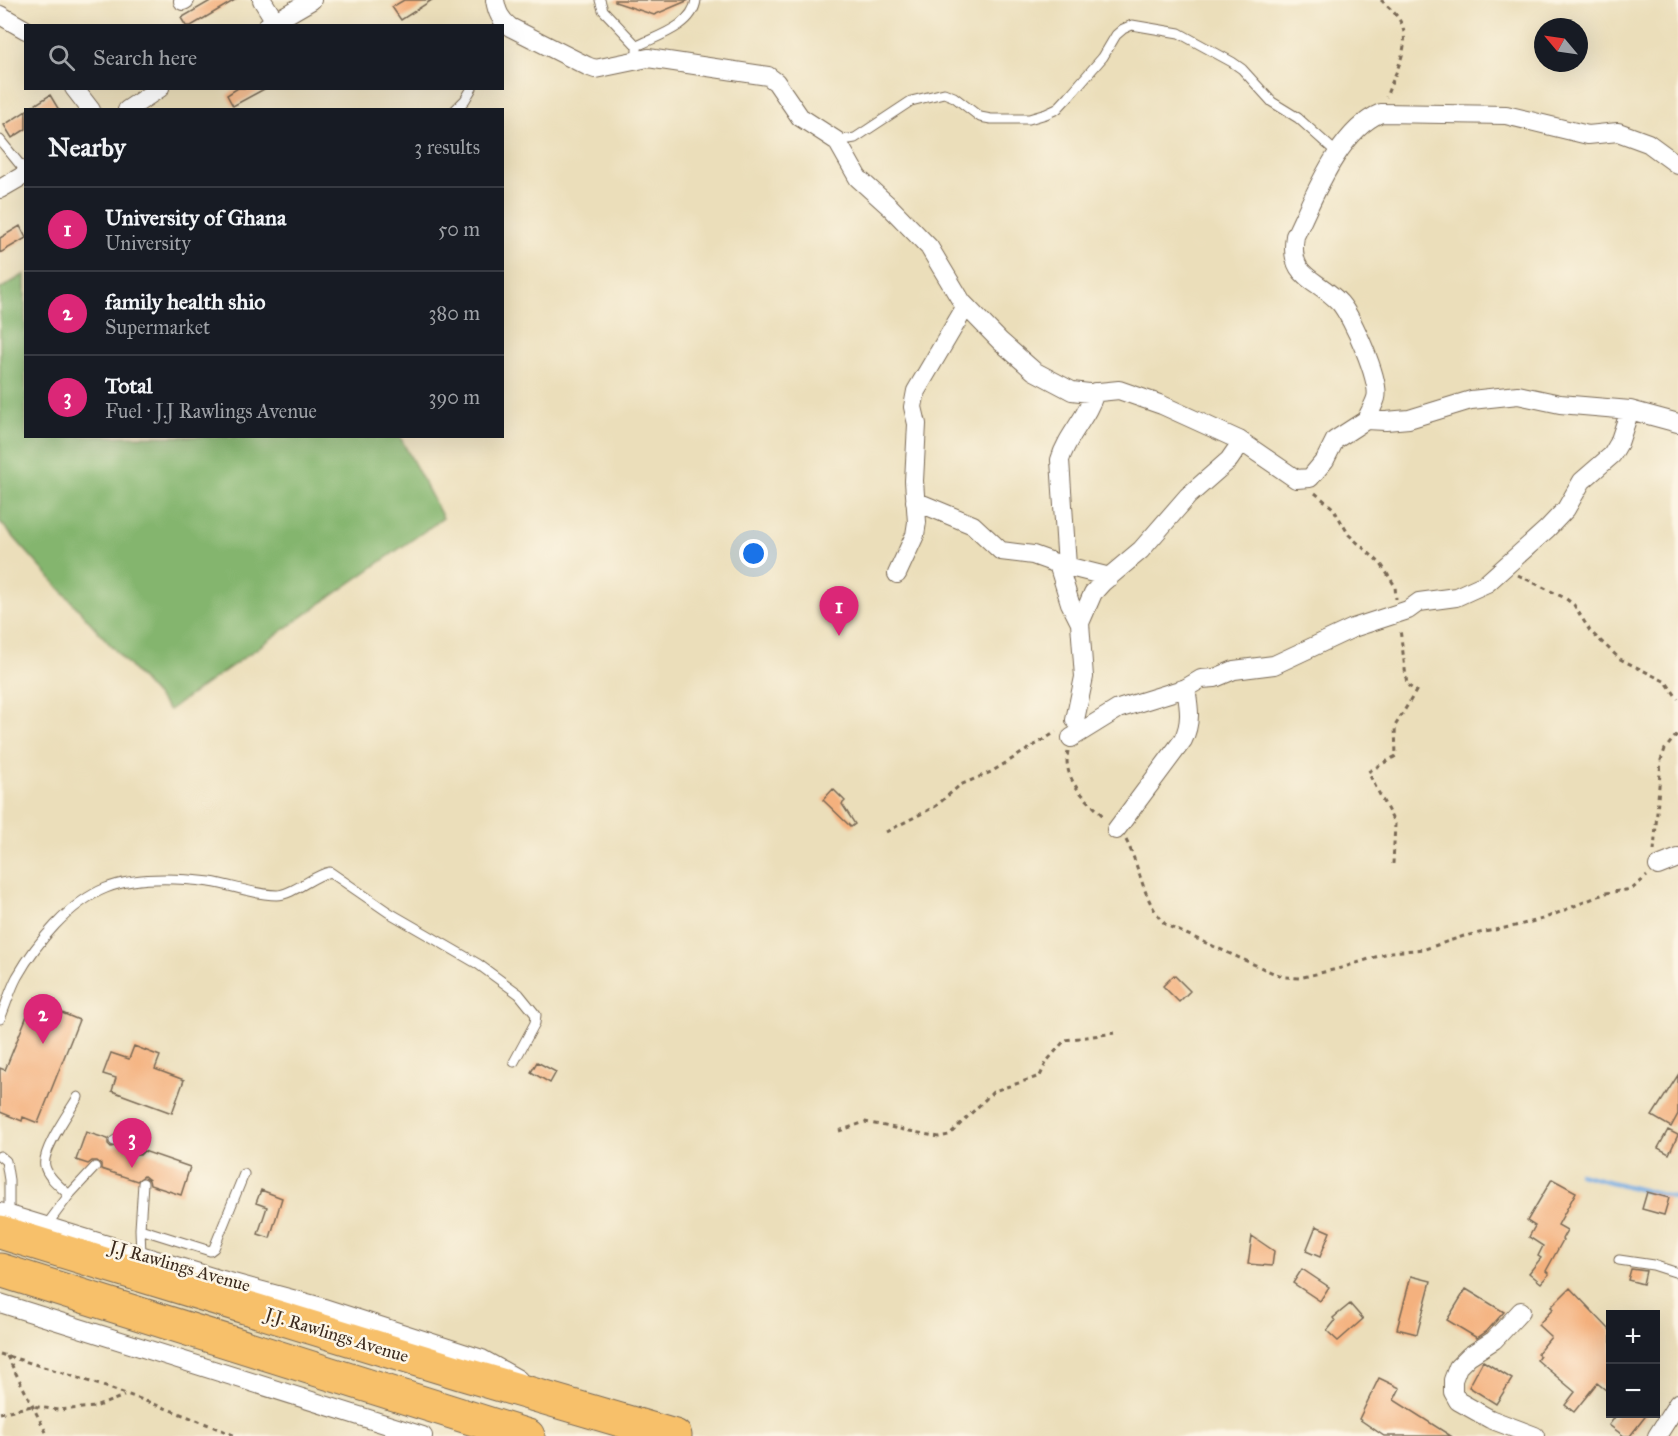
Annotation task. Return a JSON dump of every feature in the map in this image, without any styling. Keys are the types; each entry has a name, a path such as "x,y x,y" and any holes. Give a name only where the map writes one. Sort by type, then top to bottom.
{"highway":[{"name":"J.J. Rawlings Avenue","path":"3,1220 460,1373 675,1436"},
{"path":"0,1270 528,1436"}],"street":[{"path":"262,0 271,23 312,0"},
{"path":"495,0 496,11 508,30 587,66 603,68 637,53 648,58 768,76 776,82 800,117 837,141 858,178 929,247 966,306 1034,371 1072,391 1095,392 1112,389 1127,392 1208,425 1239,440 1296,479 1310,478 1325,460 1335,440 1366,420 1409,419 1471,400 1518,395 1560,404 1630,410 1678,423"},
{"path":"0,15 4,20 24,29"},
{"path":"76,90 89,108"},
{"path":"130,108 157,90"},
{"path":"1366,420 1377,397 1371,364 1344,307 1299,270 1294,260 1293,250 1295,236 1336,153 1371,117 1381,113 1506,115 1588,135 1618,132 1648,143 1678,165"},
{"path":"0,189 24,174"},
{"path":"897,574 915,535 917,522 914,474 917,430 913,407 914,398 966,306"},
{"path":"1075,720 1084,677 1080,622 1070,603 1063,565 1060,460 1092,403 1095,392"},
{"path":"1071,738 1118,709 1186,688 1201,679 1215,678 1234,670 1275,665 1353,628 1408,610 1419,602 1450,598 1473,591 1487,583 1547,529 1566,509 1582,481 1612,454 1619,443 1630,410"},
{"path":"1080,622 1094,594 1141,550 1188,496 1229,460 1238,447 1239,440"},
{"path":"915,501 972,525 1001,551 1034,555 1110,577"},
{"path":"1116,830 1188,730 1190,720 1186,688"},
{"path":"1658,866 1678,858"},
{"name":"J.J Rawlings Avenue","path":"3,1220 46,1226 318,1306 482,1359 559,1401"},
{"path":"0,1303 423,1436"},
{"path":"1521,1311 1494,1340 1458,1366 1453,1380 1453,1392 1458,1401 1490,1419 1535,1436"},
{"path":"1657,1436 1678,1403"}],"lane":[{"path":"600,0 603,10 637,53 683,23 696,7 696,0"},
{"path":"837,141 855,138 911,101 944,93 954,97 980,117 1004,121 1029,119 1046,114 1057,109 1069,96 1103,57 1116,35 1132,25 1179,33 1233,62 1272,102 1298,118 1336,153"},
{"path":"457,108 471,90"},
{"path":"0,140 24,170"},
{"path":"0,1019 16,979 46,934 85,900 106,888 131,882 173,879 212,882 249,892 279,896 321,873 330,872 343,878 388,912 478,964 519,994 536,1015 535,1023 514,1062"},
{"path":"69,1195 54,1181 45,1166 45,1159 46,1153 78,1097"},
{"path":"114,1141 121,1137 129,1138 135,1142 138,1149"},
{"path":"0,1156 6,1161 9,1180 3,1220"},
{"path":"46,1226 69,1195 95,1167"},
{"path":"140,1229 210,1251 214,1248 244,1174"},
{"path":"141,1255 143,1183"},
{"path":"1619,1260 1653,1265 1678,1273"}],"path":[{"path":"1381,0 1400,20 1404,34 1404,46 1381,113"},
{"path":"1311,490 1333,508 1348,535 1381,564 1395,586 1398,608"},
{"path":"1504,568 1565,598 1574,605 1590,632 1629,664 1666,682 1678,699"},
{"path":"1393,864 1395,824 1368,772 1396,756 1395,726 1416,691 1407,686 1399,619"},
{"path":"886,832 936,806 960,785 991,772 1075,720"},
{"path":"1071,738 1067,772 1074,785 1125,840 1155,913 1166,925 1271,972 1285,977 1299,978 1391,952 1425,949 1464,936 1543,919 1606,893 1632,889 1658,866 1654,850 1661,760 1665,749 1678,733"},
{"path":"839,1131 865,1122 939,1137 949,1135 994,1092 1040,1076 1047,1061 1065,1040 1115,1033"},
{"path":"0,1354 126,1395 236,1436"},
{"path":"7,1356 48,1436"},
{"path":"0,1413 32,1406 58,1410 95,1407 126,1395"}],"green space":[{"path":"24,275 24,438 401,438 443,518 169,710 0,522 0,289"}],"building":[{"path":"212,0 235,0 194,24 185,24 181,18"},
{"path":"404,0 432,0 401,20 392,7"},
{"path":"615,0 689,0 654,15 615,2"},
{"path":"235,90 262,90 233,106 227,95"},
{"path":"50,95 58,108 30,108"},
{"path":"24,112 24,130 12,138 4,125"},
{"path":"20,226 24,234 24,239 0,253 0,238"},
{"path":"833,789 845,801 842,804 855,824 851,827 823,800"},
{"path":"1174,975 1190,991 1179,1002 1163,986"},
{"path":"33,1001 79,1020 38,1123 23,1117 22,1121 0,1112 0,1068 5,1070"},
{"path":"134,1046 160,1056 155,1069 184,1080 172,1113 112,1091 116,1078 103,1074 111,1053 129,1059"},
{"path":"537,1062 556,1072 550,1083 531,1072"},
{"path":"1678,1075 1678,1114 1671,1127 1652,1116"},
{"path":"1668,1130 1678,1135 1669,1154 1658,1148"},
{"path":"86,1132 108,1139 111,1147 123,1144 129,1146 135,1155 140,1155 144,1151 190,1167 181,1195 150,1185 149,1180 144,1176 137,1181 101,1169 101,1164 97,1161 88,1164 76,1160"},
{"path":"1552,1179 1576,1192 1558,1225 1567,1230 1546,1271 1549,1274 1541,1283 1529,1273 1541,1258 1538,1256 1543,1246 1529,1237 1535,1226 1527,1221"},
{"path":"261,1190 282,1198 270,1238 258,1234 267,1207 256,1203"},
{"path":"1647,1192 1669,1198 1664,1215 1642,1209"},
{"path":"1316,1226 1330,1232 1320,1257 1306,1251"},
{"path":"1252,1236 1274,1251 1272,1266 1248,1264"},
{"path":"1302,1269 1329,1287 1320,1301 1293,1283"},
{"path":"1631,1269 1646,1271 1643,1284 1628,1280"},
{"path":"1411,1276 1431,1281 1417,1334 1397,1329"},
{"path":"1570,1288 1606,1326 1606,1390 1597,1383 1574,1412 1565,1405 1575,1392 1537,1360 1540,1356 1537,1354 1551,1337 1538,1325 1553,1309 1551,1307"},
{"path":"1466,1289 1504,1312 1487,1331 1477,1338 1447,1320"},
{"path":"1350,1304 1363,1319 1338,1341 1327,1331 1335,1321 1333,1318"},
{"path":"1483,1361 1512,1379 1496,1404 1469,1387"},
{"path":"1379,1378 1400,1388 1394,1400 1451,1436 1384,1436 1359,1419"},
{"path":"1614,1418 1644,1418 1630,1436 1624,1436 1609,1425"}],"waterway":[{"path":"1579,1174 1678,1199"}],"place":[{"name":"University of Ghana","path":"839,636"},
{"name":"family health shio","path":"43,1044"},
{"name":"Total","path":"132,1168"}]}
